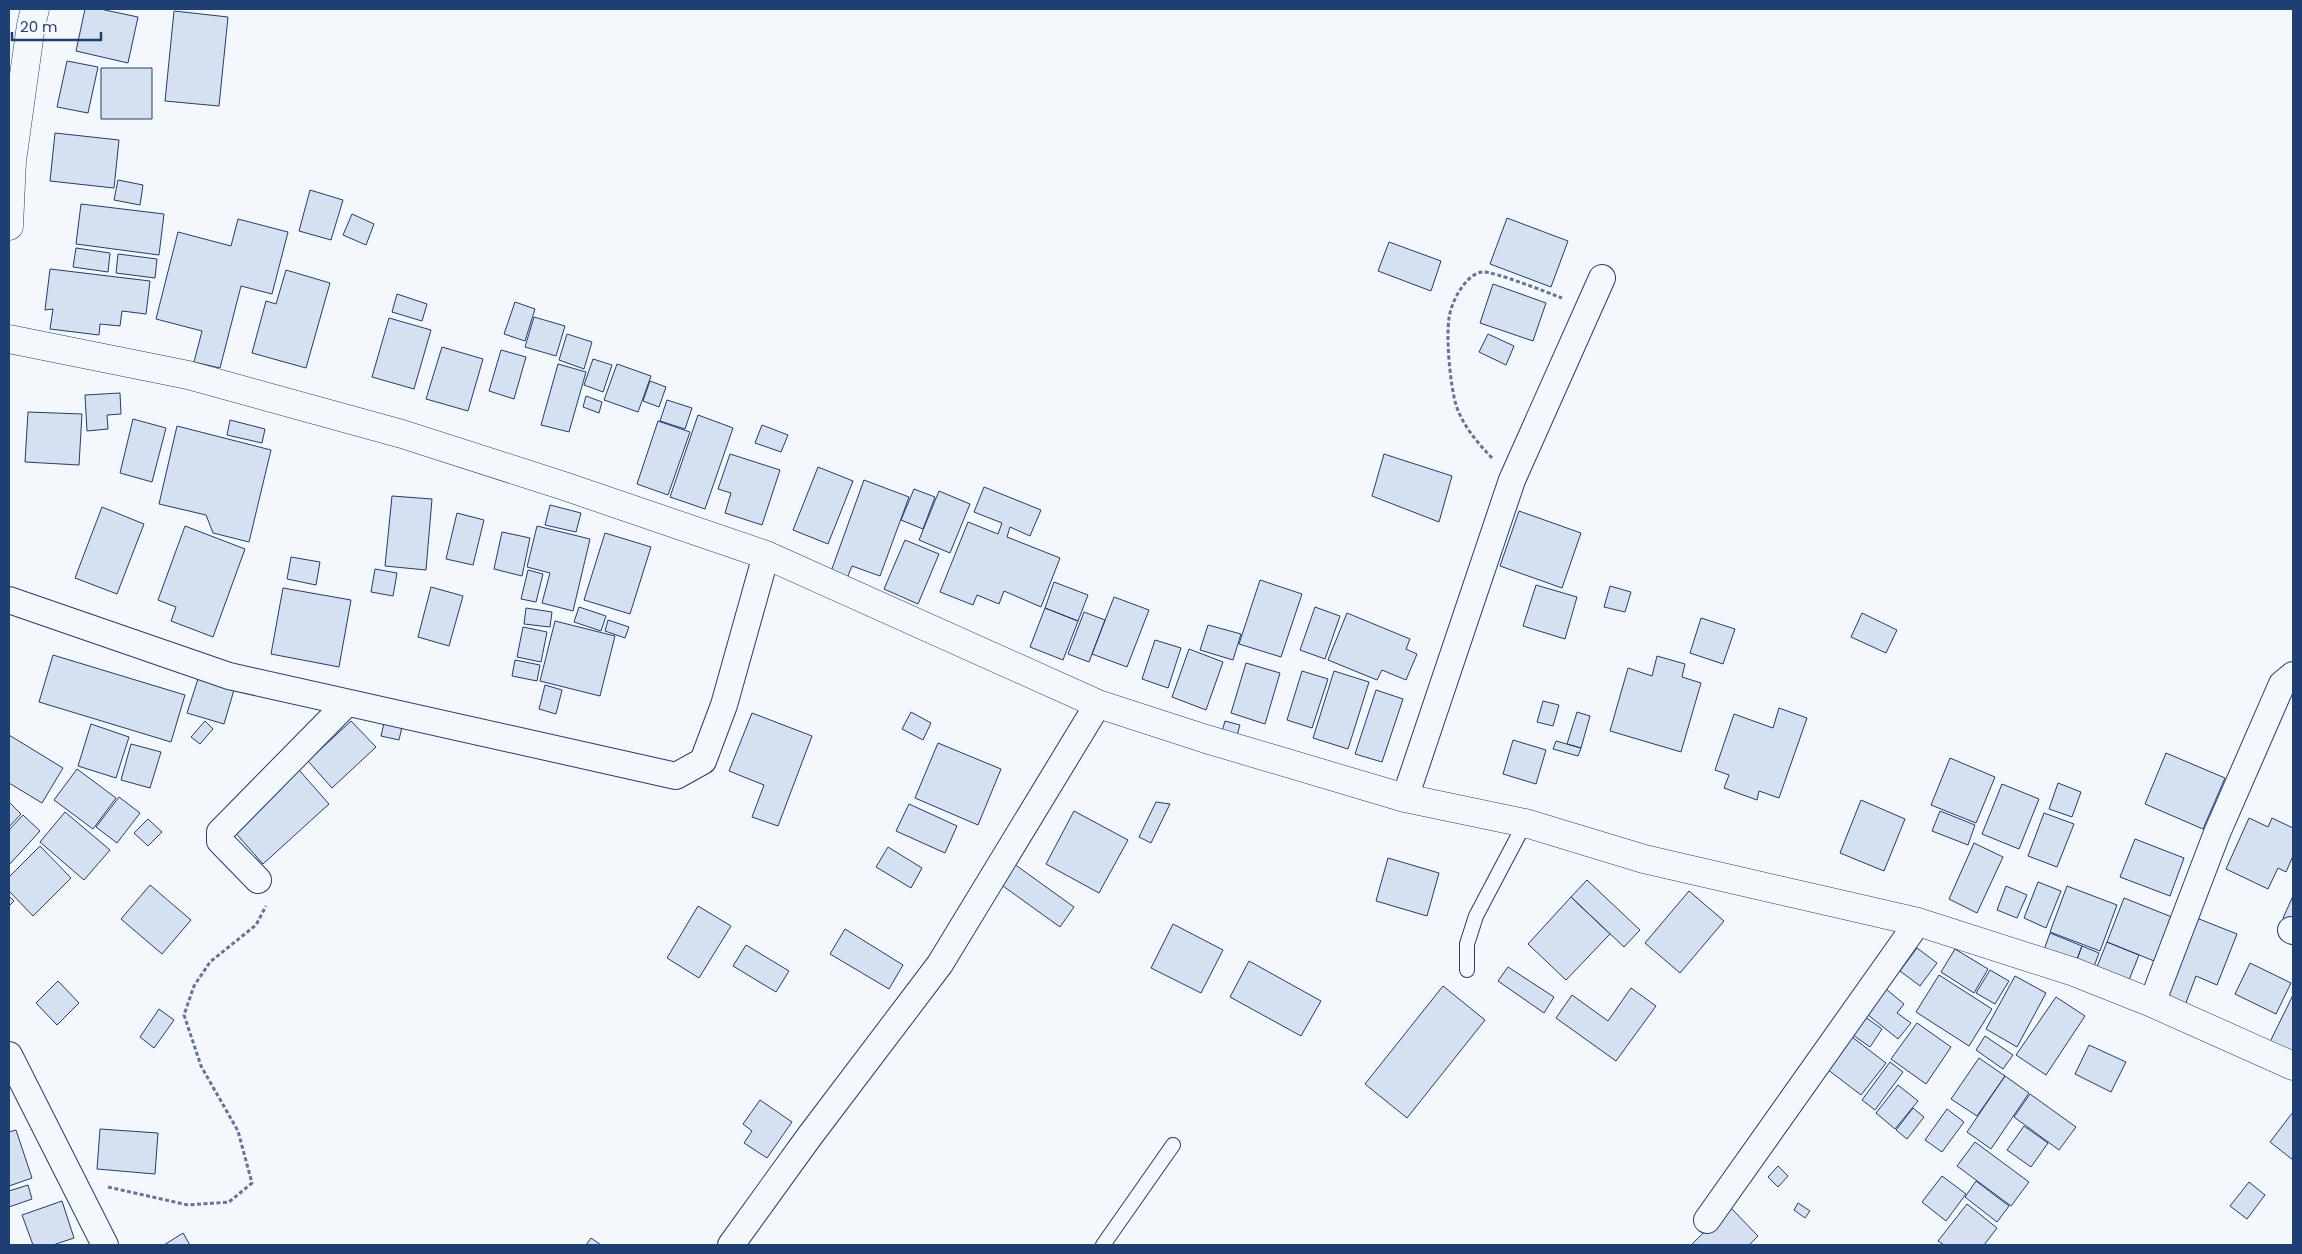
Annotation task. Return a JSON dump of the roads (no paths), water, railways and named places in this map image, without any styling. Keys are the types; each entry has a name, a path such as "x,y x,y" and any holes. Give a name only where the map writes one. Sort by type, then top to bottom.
{"street":[{"path":"9,226 12,160 31,25 35,9"},
{"path":"1405,798 1512,480 1602,278"},
{"path":"9,339 188,375 402,434 564,486 766,555 1098,704 1206,739 1405,798 1525,823 1644,859 1918,922 2074,972 2152,1003 2293,1066"},
{"path":"9,600 229,676 676,776 702,761 724,706 766,555"},
{"path":"2152,1003 2217,833 2282,684 2293,675"},
{"path":"258,880 220,841 220,832 346,703"},
{"path":"732,1245 809,1137 940,964 1098,704"},
{"path":"1707,1220 1918,922"},
{"path":"9,1055 105,1245"}],"lane":[{"path":"1467,970 1466,944 1476,916 1525,823"},
{"path":"1103,1245 1173,1144"}]}
